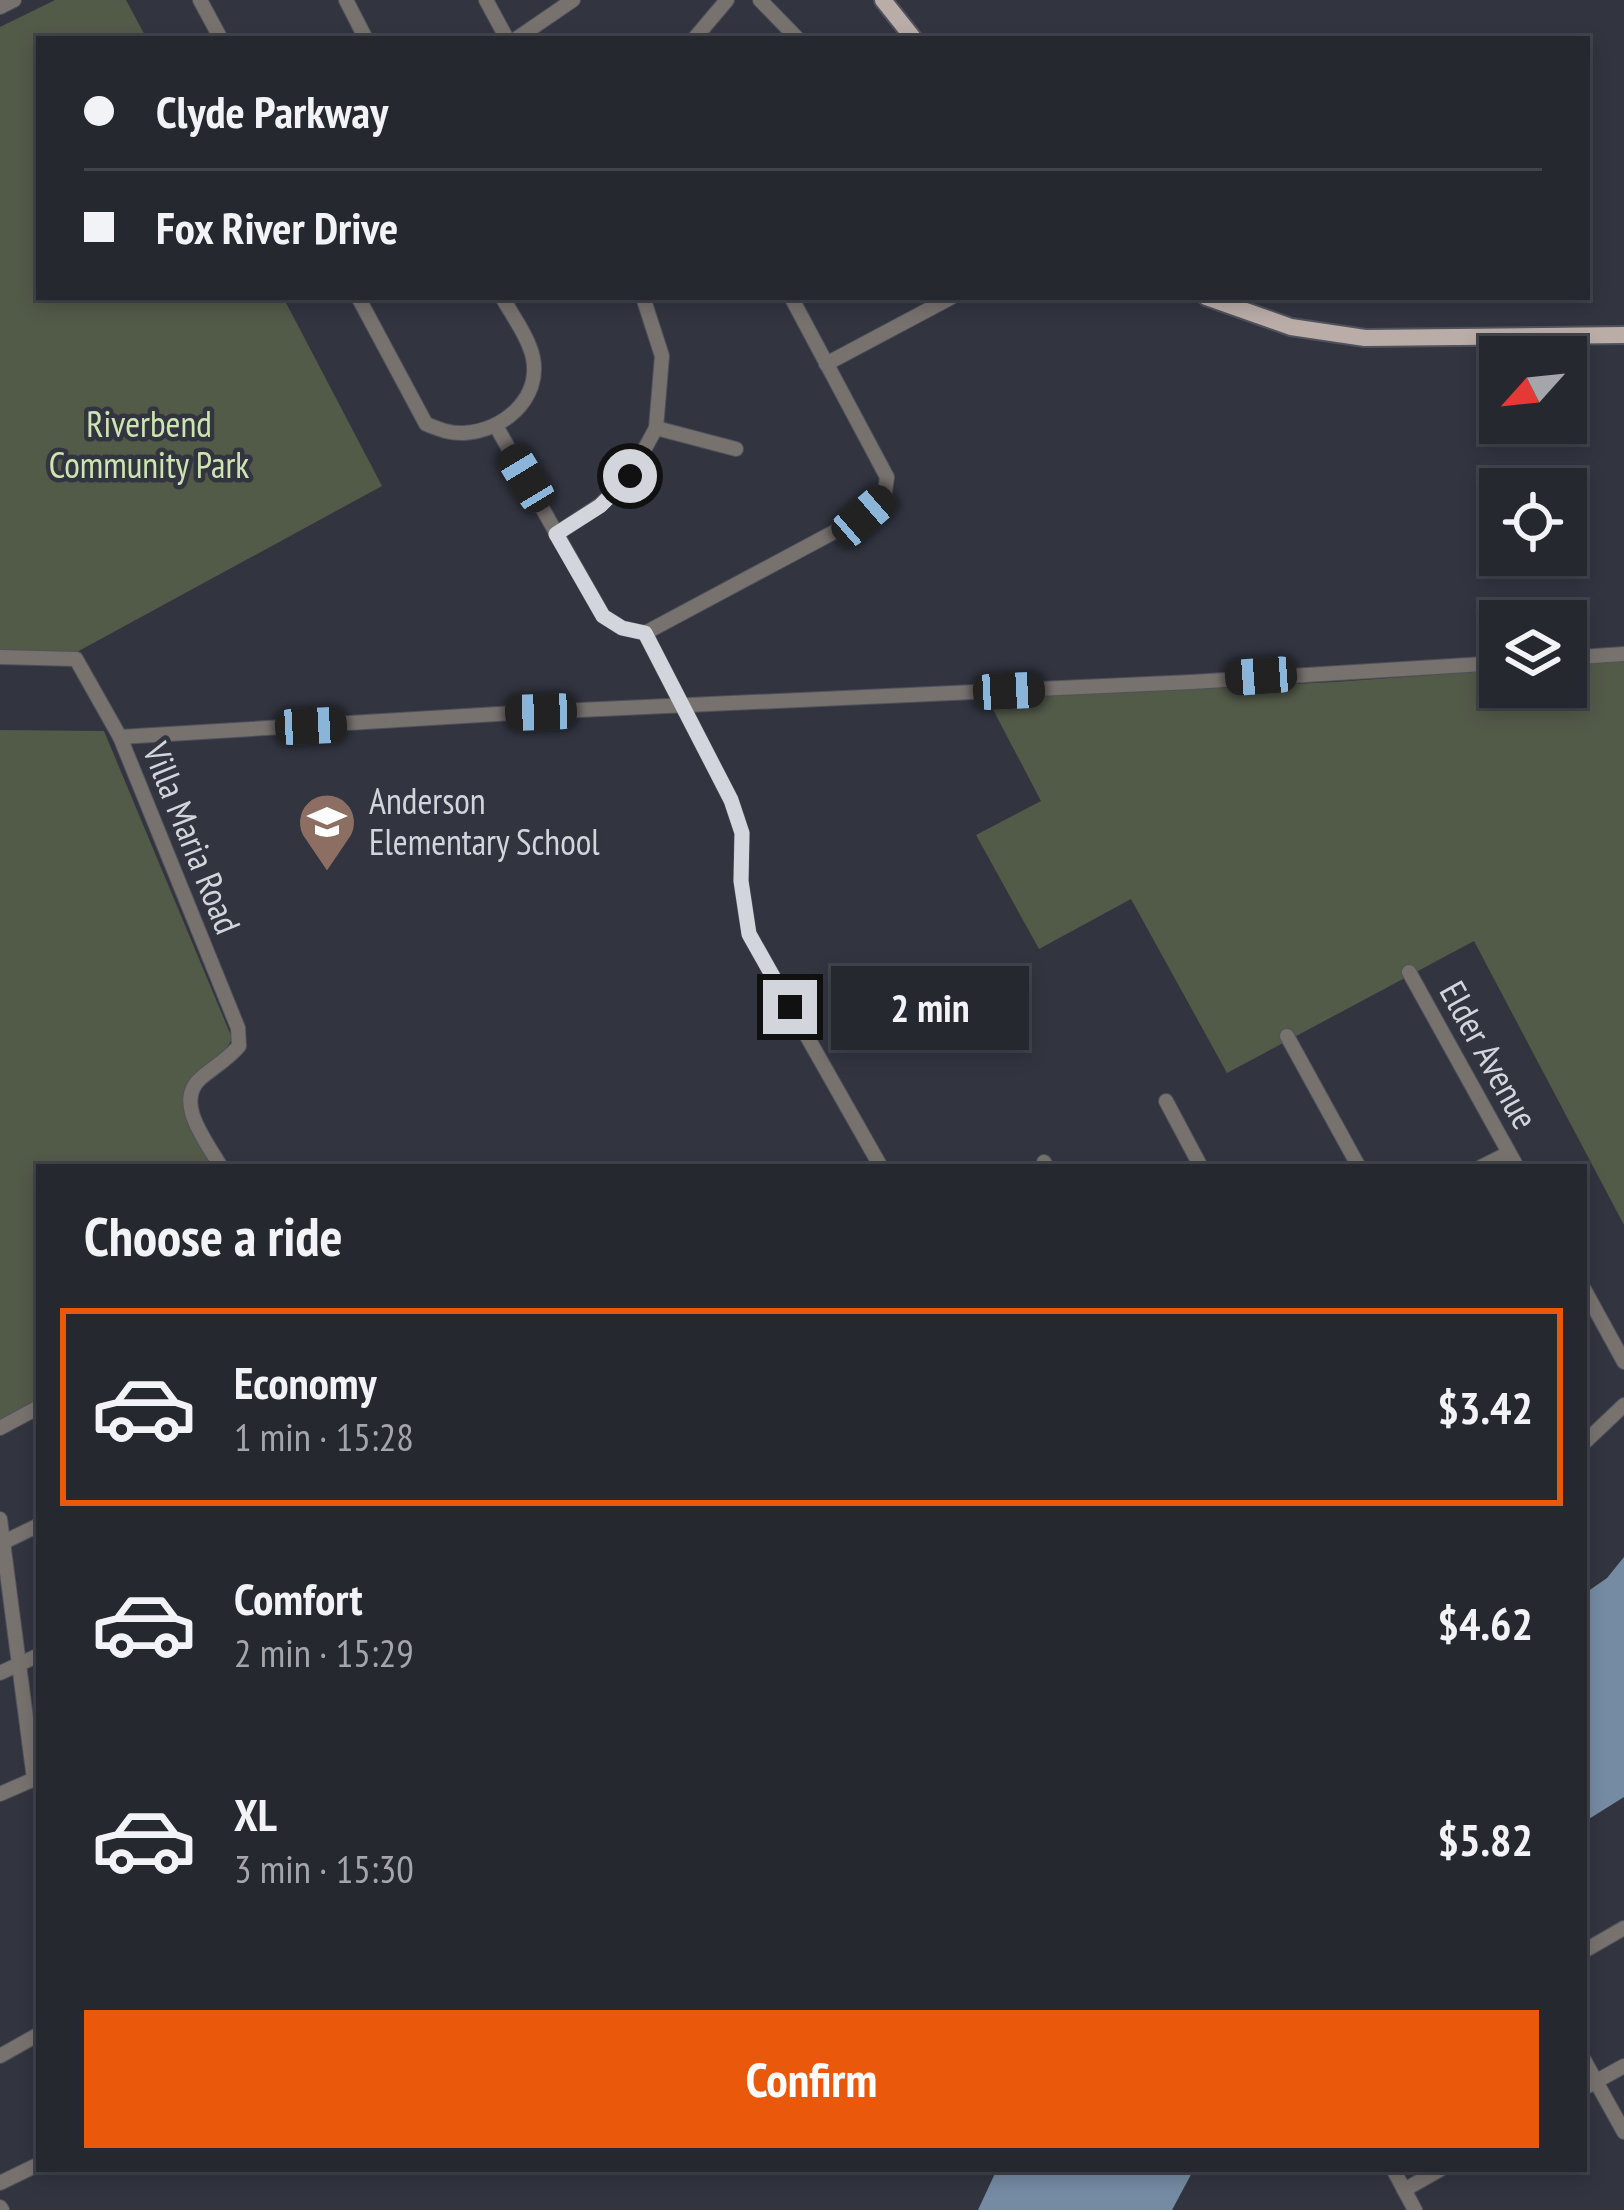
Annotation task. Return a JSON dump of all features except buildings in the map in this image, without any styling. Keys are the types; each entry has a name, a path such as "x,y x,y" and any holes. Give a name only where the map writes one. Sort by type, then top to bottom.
{"main road":[{"path":"883,0 912,36"},
{"path":"1214,300 1291,327 1365,338 1624,335"}],"street":[{"path":"0,7 14,0"},
{"path":"200,0 219,36"},
{"path":"346,0 364,36"},
{"path":"486,0 509,36"},
{"path":"516,36 573,0"},
{"path":"697,36 727,0"},
{"path":"760,0 795,36"},
{"path":"360,300 426,424 465,434 496,427 527,400 534,376 532,354 504,300"},
{"path":"556,534 600,506 630,476 656,428 662,356 644,300"},
{"path":"496,427 603,616 622,628 645,633 864,516 884,499 886,477 793,300"},
{"path":"826,364 946,300"},
{"path":"656,428 736,449"},
{"path":"645,633 731,800 742,833 741,881 749,934 879,1164"},
{"path":"1587,657 1624,654"},
{"name":"Villa Maria Road","path":"0,657 76,659 119,737 238,1028 239,1046 194,1085 189,1096 190,1108 218,1164"},
{"path":"119,737 1479,664"},
{"name":"Elder Avenue","path":"1408,972 1513,1160"},
{"path":"1287,1036 1357,1164"},
{"path":"1166,1101 1199,1164"},
{"path":"1587,1294 1624,1362"},
{"path":"1587,1440 1624,1406"},
{"path":"0,1428 36,1409"},
{"path":"0,1519 36,1771"},
{"path":"4,1543 36,1527"},
{"path":"0,1672 36,1656"},
{"path":"0,1794 36,1778"},
{"path":"1587,1949 1624,1928"},
{"path":"0,2056 36,2036"},
{"path":"1624,2066 1590,2085 1624,2132"},
{"path":"0,2183 36,2165"},
{"path":"1395,2172 1415,2210"},
{"path":"1404,2190 1437,2172"}],"green space":[{"name":"Riverbend Community Park","path":"55,0 126,0 145,36 36,36 36,300 285,300 382,486 75,653 0,652 0,27"},
{"path":"1624,660 1624,1225 1474,941 1227,1073 1131,899 1039,949 976,835 1041,801 987,698 1479,672 1479,708 1587,708 1587,663"},
{"path":"0,730 104,731 232,1038 193,1080 184,1104 190,1127 211,1164 36,1164 36,1402 0,1421"}],"water":[{"path":"1624,1557 1624,1797 1587,1820 1587,1592 1607,1578"},
{"path":"996,2172 1192,2172 1172,2210 978,2210"}],"place":[{"name":"Anderson Elementary School","path":"327,873"}],"route":[{"path":"630,476 600,506 556,534 603,616 622,628 645,633 731,800 742,833 741,881 749,934 790,1007"}]}
